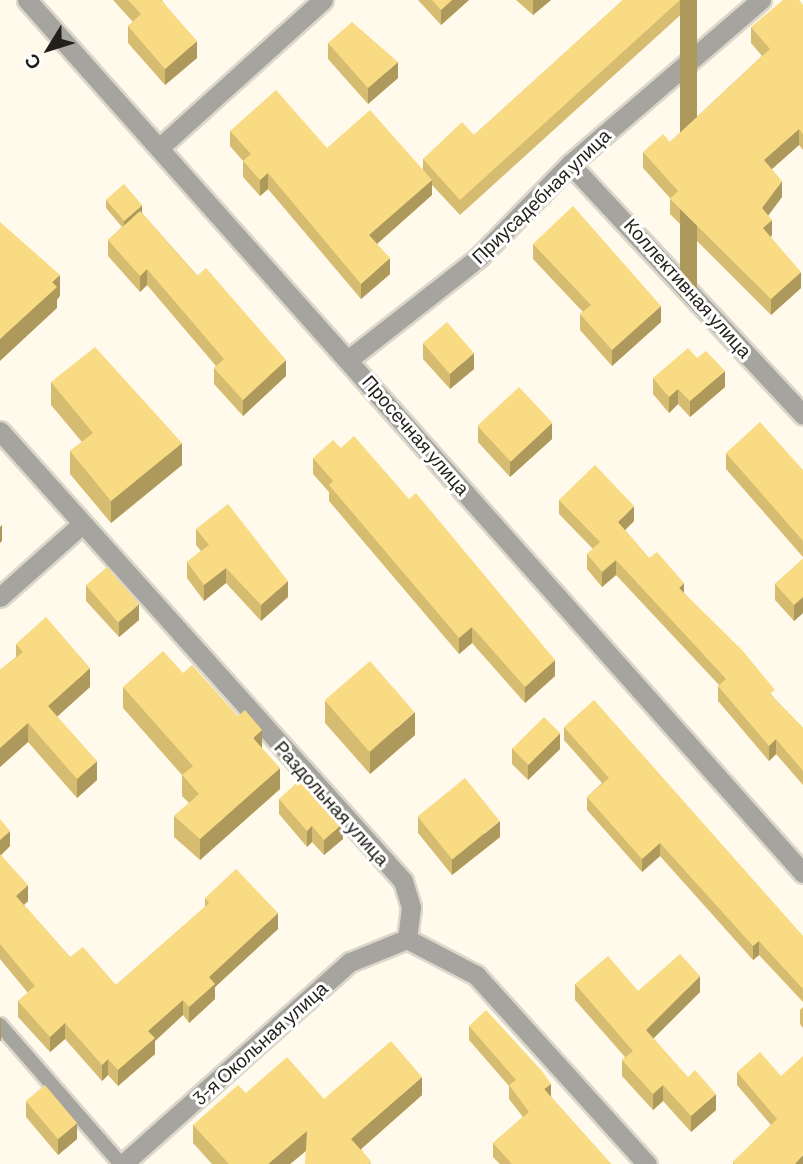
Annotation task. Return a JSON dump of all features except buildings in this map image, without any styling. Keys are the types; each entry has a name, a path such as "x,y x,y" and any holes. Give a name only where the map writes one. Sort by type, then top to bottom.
{"street":[{"name":"Просечная улица","path":"27,0 349,359 803,873"},
{"path":"159,148 323,0"},
{"name":"Приусадебная улица","path":"349,359 480,257 570,164 761,0"},
{"name":"Коллективная улица","path":"570,164 803,415"},
{"name":"Раздольная улица","path":"0,431 403,881 411,907 407,939"},
{"path":"0,597 82,524"},
{"path":"407,939 476,975 647,1164"},
{"name":"3-я Окольная улица","path":"122,1164 350,962 407,939"}],"lane":[{"path":"0,1025 122,1164"}]}
